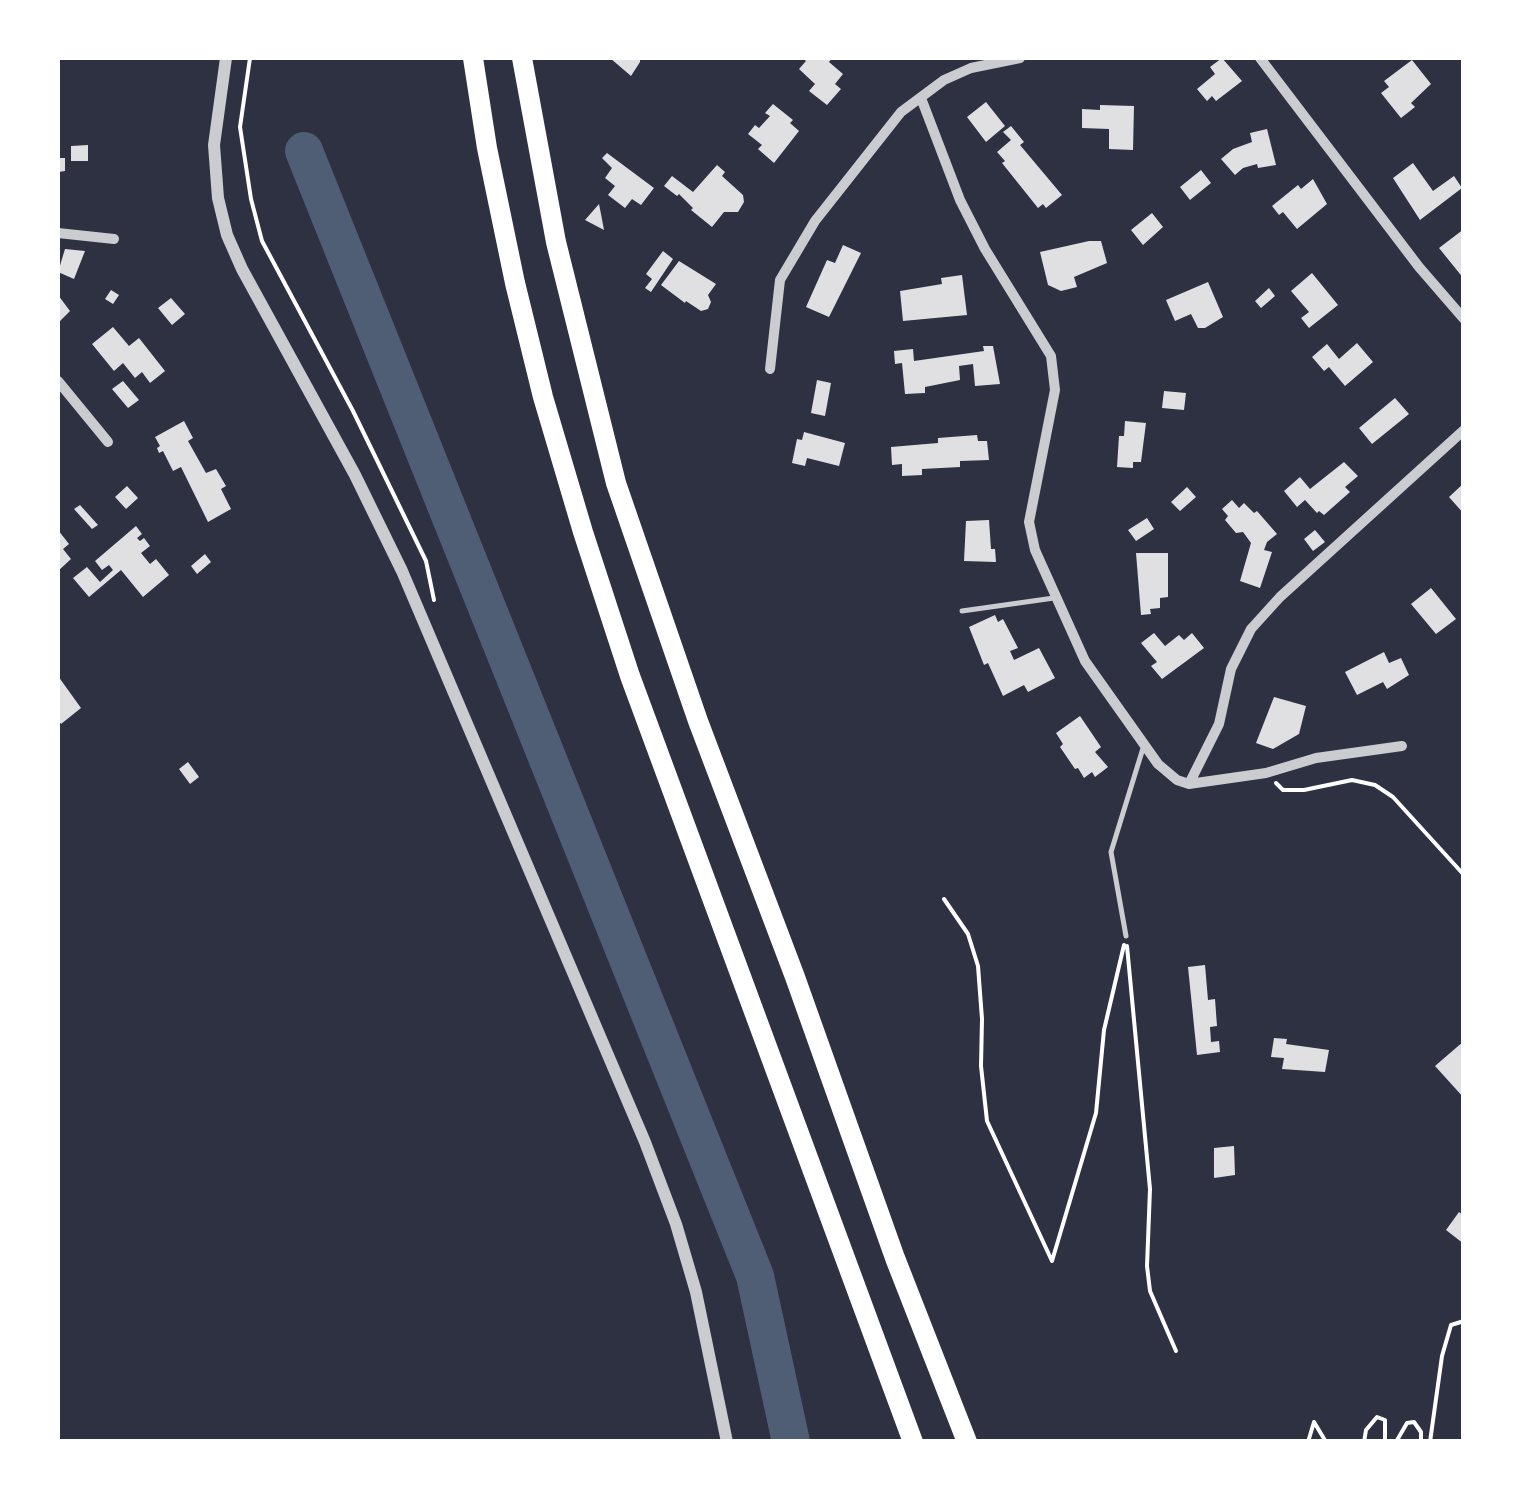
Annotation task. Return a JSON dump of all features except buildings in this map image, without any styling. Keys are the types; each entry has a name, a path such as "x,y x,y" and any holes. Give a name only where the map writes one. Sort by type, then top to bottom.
{"highway":[{"path":"473,58 515,283 543,397 583,532 630,676 913,1442"},
{"path":"522,58 556,242 616,483 698,721 895,1258 967,1442"}],"street":[{"path":"226,58 214,145 218,198 227,236 402,572 646,1142 696,1292 727,1442"},
{"path":"770,369 780,280 815,221 901,112 944,80 972,68 1020,58"},
{"path":"1260,58 1464,319"},
{"path":"921,98 960,200 1051,356 1055,390 1028,522 1035,550 1085,661 1158,764 1177,780 1189,784 1266,773 1316,758 1402,746"},
{"path":"58,233 114,238"},
{"path":"58,380 108,442"},
{"path":"1189,784 1218,724 1232,669 1251,629 1280,597 1464,430"}],"lane":[{"path":"962,611 1054,598"},
{"path":"1126,936 1111,852 1144,744"}],"path":[{"path":"1266,773 1282,790 1304,790 1352,780 1375,785 1393,797 1464,876"},
{"path":"944,899 968,934 978,966 981,1066 988,1121 1052,1261 1096,1113 1104,1030 1126,936"},
{"path":"1126,936 1150,1189 1150,1291 1176,1351"},
{"path":"1430,1442 1442,1356 1451,1325 1464,1321"},
{"path":"1364,1442 1366,1430 1377,1417 1385,1420 1385,1442"},
{"path":"1308,1442 1314,1422 1326,1442"},
{"path":"1396,1442 1407,1424 1414,1422 1421,1432 1420,1442"}],"waterway":[{"path":"304,151 755,1276 791,1442"}]}
